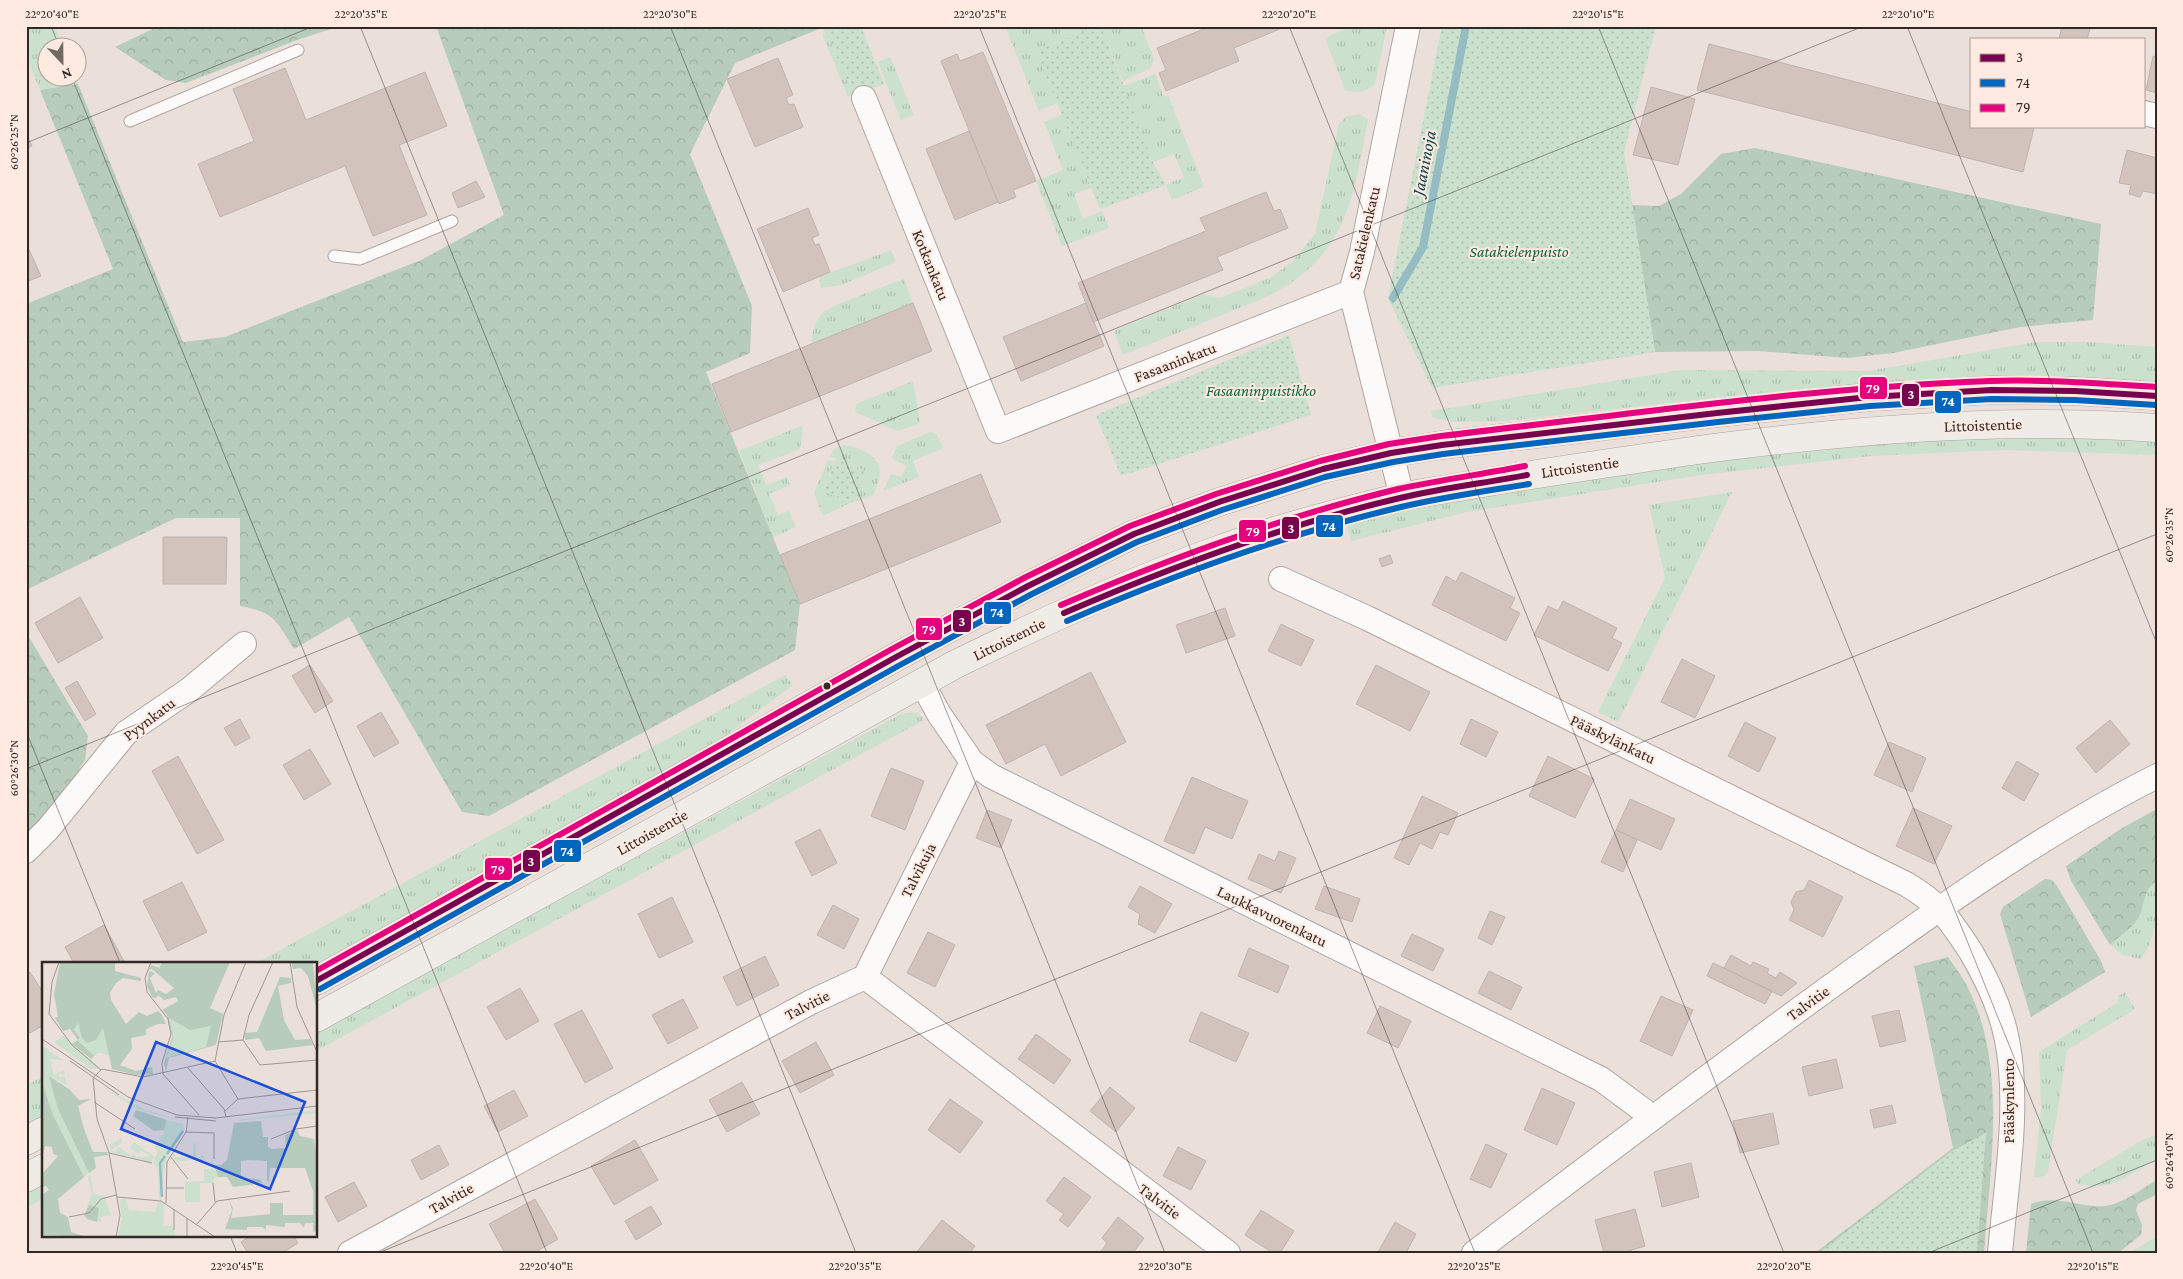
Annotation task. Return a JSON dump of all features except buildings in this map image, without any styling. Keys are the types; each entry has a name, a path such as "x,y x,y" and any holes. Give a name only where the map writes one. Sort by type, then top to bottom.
{"main road":[{"name":"Littoistentie","path":"318,980 896,657 1087,556 1134,534 1219,502 1323,469 1391,453 1442,445 1869,397 1992,390 2075,391 2157,396"},
{"name":"Littoistentie","path":"318,1017 922,683 1044,622 1123,587 1215,551 1319,518 1402,497 1557,470 1722,447 1871,430 2000,424 2102,424 2157,428"},
{"path":"26,1141 42,1132"},
{"path":"26,1178 42,1169"}],"street":[{"name":"Satakielenkatu","path":"1402,497 1351,292 1362,252 1408,26"},
{"name":"Kotkankatu","path":"864,98 998,431"},
{"name":"Fasaaninkatu","path":"998,431 1351,292"},
{"name":"Pääskylänkatu","path":"1281,579 1367,618 1906,884 1939,907"},
{"name":"Pyynkatu","path":"26,851 48,829 126,733 189,690 244,644"},
{"name":"Laukkavuorenkatu","path":"922,683 938,714 972,762 991,776 1601,1079 1643,1110 1649,1119"},
{"name":"Talvikuja","path":"864,977 972,762"},
{"name":"Talvitie","path":"1474,1253 1649,1119 1939,907 2099,805 2157,776"},
{"name":"Pääskynlento","path":"1939,907 1956,929 1988,984 2001,1017 2007,1040 2012,1078 2011,1117 2000,1253"},
{"name":"Talvitie","path":"350,1253 812,1002 864,977 1228,1253"}],"lane":[{"path":"130,121 298,50"},
{"path":"334,256 360,258 452,221"}],"green space":[{"path":"26,26 55,26 60,38 38,38 38,85 26,56"},
{"path":"159,26 340,26 297,40 186,83 166,80 115,47"},
{"path":"436,26 824,27 735,63 690,154 752,306 750,353 706,372 800,604 795,650 489,816 462,812 349,617 294,649 283,631 268,615 252,608 240,606 240,518 176,518 26,590 26,304 113,269 40,90 80,88 183,342 225,337 421,260 504,215"},
{"path":"824,26 861,26 884,84 853,96"},
{"path":"1005,26 1097,26 1036,51 1057,103 1039,111"},
{"path":"1101,26 1141,26 1154,59 1151,68 1123,81"},
{"path":"1101,26 1153,162 1166,185 1100,209 1036,51"},
{"path":"1352,26 1387,26 1375,84 1368,89 1357,92 1345,90 1325,38"},
{"name":"Satakielenpuisto","path":"1442,26 1656,26 1624,152 1655,352 1432,388 1388,298"},
{"path":"824,27 875,87 848,97 823,36"},
{"path":"890,57 914,115 901,120 878,62"},
{"path":"1155,74 1164,97 1168,95 1204,187 1172,200 1166,185 1184,177 1174,154 1153,162 1123,86"},
{"path":"1360,114 1368,120 1350,202 1341,225 1329,246 1313,265 1292,282 1264,298 1123,355 1114,331 1203,294 1220,298 1270,278 1292,262 1315,234 1339,124 1347,116"},
{"path":"1062,115 1091,188 1074,194 1083,219 1102,211 1109,228 1062,246 1036,181 1063,170 1044,122"},
{"path":"1755,148 2101,224 2093,320 2020,327 1893,353 1847,358 1759,351 1655,352 1632,205 1659,206 1681,194 1721,154"},
{"path":"891,250 896,262 841,285 821,288 819,277"},
{"path":"904,279 913,303 812,344 814,327 824,312 849,300"},
{"name":"Fasaaninpuistikko","path":"1289,335 1311,415 1121,476 1096,415"},
{"path":"2036,342 2087,342 2157,347 2157,382 2001,376 1911,381 1733,396 1506,421 1454,422 1432,417 1431,411 1681,370 1869,371"},
{"path":"913,381 920,421 918,424 898,431 855,412 856,404"},
{"path":"801,426 803,429 800,449 758,465 766,485 787,477 790,485 769,494 778,515 789,511 796,527 773,537 739,451"},
{"path":"930,432 937,435 943,448 913,461 919,477 883,491 891,474 902,477 906,466 892,457 897,446"},
{"path":"2008,435 2157,441 2157,455 2005,450 1871,456 1701,475 1467,512 1351,541 1347,525 1467,496 1702,462 1871,444"},
{"path":"844,445 862,450 874,458 880,469 879,481 873,495 856,502 854,501 867,472 830,456 834,449"},
{"path":"836,459 867,472 854,501 850,503 823,491"},
{"path":"828,460 834,462 823,490 850,503 823,516 814,493"},
{"path":"1732,492 1618,722 1598,712 1665,578 1649,505"},
{"path":"26,632 88,736 85,760 68,787 26,837"},
{"path":"785,675 793,685 716,743 318,963 258,962"},
{"path":"913,712 919,714 924,720 318,1050 318,1031 901,714"},
{"path":"2157,809 2157,881 2148,889 2137,920 2110,945 2071,881 2066,866 2122,828"},
{"path":"2045,879 2052,880 2057,886 2101,961 2105,972 2031,1017 2000,914 2003,907"},
{"path":"2157,881 2154,932 2147,950 2141,959 2123,955 2110,945 2137,920 2148,889"},
{"path":"1948,957 1967,986 1980,1017 1988,1049 1993,1117 1984,1253 1815,1253 1953,1148 1914,966"},
{"path":"2125,992 2135,1009 2067,1050 2048,1172 2044,1176 2034,1178 2041,1108 2039,1052 2117,1003 2118,996"},
{"path":"42,1077 42,1117 26,1126 26,1085"},
{"path":"1986,1133 1977,1253 1819,1253 1952,1151"},
{"path":"2157,1135 2157,1159 2111,1184 2091,1186 2078,1184 2076,1180 2144,1139"},
{"path":"2157,1180 2157,1194 2138,1204 2136,1210 2142,1225 2141,1235 2118,1253 2026,1253 2031,1204 2049,1200 2095,1206 2111,1205"},
{"path":"42,1183 42,1199 26,1208 26,1192"},
{"path":"2157,1236 2157,1253 2130,1253"}],"waterway":[{"name":"Jaaninoja","path":"1393,298 1423,247 1466,26"}],"transit line":[{"name":"79","path":"318,970 892,649 1024,578 1130,526 1216,494 1320,461 1389,444 1441,436 1784,396 1990,381 2074,382 2157,387"},
{"name":"3","path":"318,980 896,657 1028,586 1134,534 1219,502 1323,469 1391,453 1442,445 1717,413 1869,397 1992,390 2075,391 2157,396"},
{"name":"74","path":"320,989 900,665 1032,594 1137,542 1222,510 1325,477 1393,462 1443,454 1870,406 1992,399 2075,400 2156,405"},
{"name":"79","path":"1061,605 1185,555 1312,512 1398,489 1525,466"},
{"name":"3","path":"1064,613 1188,563 1314,521 1416,494 1527,475"},
{"name":"74","path":"1067,621 1190,571 1316,530 1417,503 1529,484"}]}
